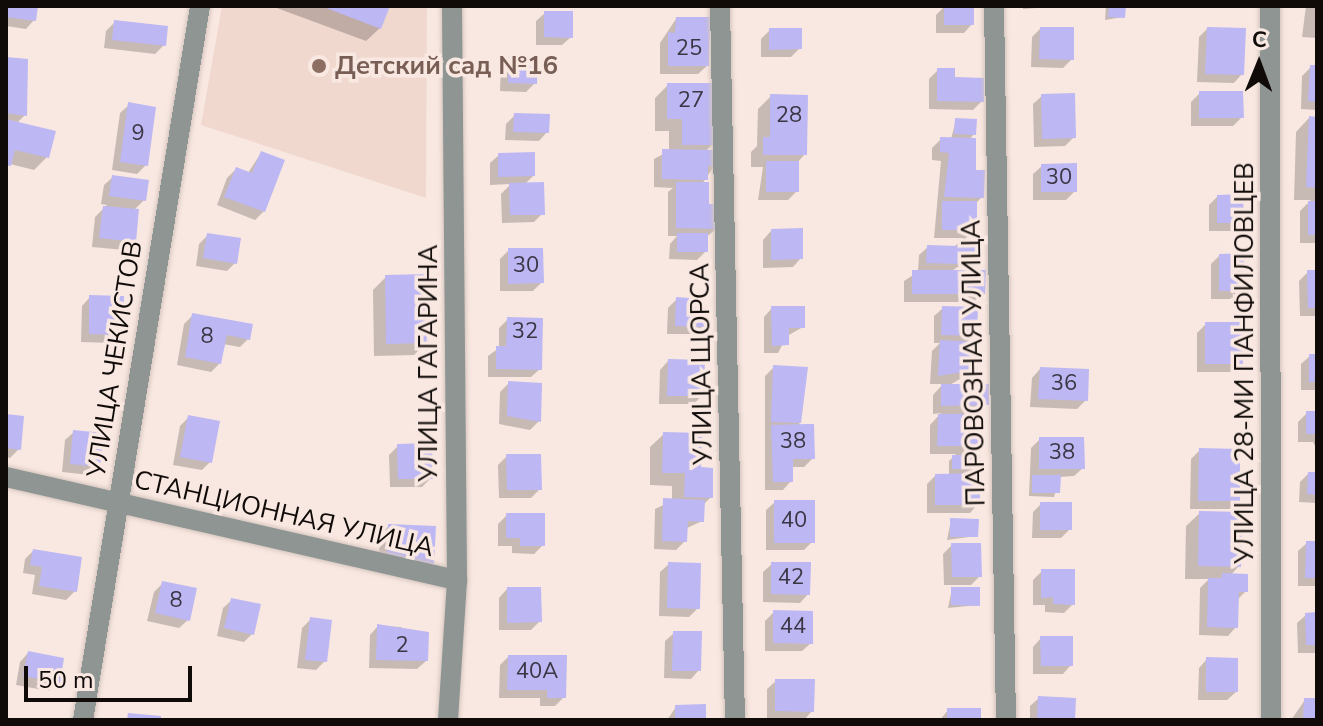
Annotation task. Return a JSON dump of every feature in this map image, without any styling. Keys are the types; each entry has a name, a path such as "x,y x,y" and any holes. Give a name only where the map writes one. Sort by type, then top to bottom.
{"street":[{"name":"УЛИЦА ЧЕКИСТОВ","path":"83,720 200,6"},
{"name":"УЛИЦА ГАГАРИНА","path":"448,720 457,580 452,6"},
{"name":"УЛИЦА ЩОРСА","path":"720,6 735,720"},
{"name":"ПАРОВОЗНАЯ УЛИЦА","path":"994,6 1006,720"},
{"name":"УЛИЦА 28-МИ ПАНФИЛОВЦЕВ","path":"1270,6 1271,720"},
{"name":"СТАНЦИОННАЯ УЛИЦА","path":"6,477 457,580"}],"shaded area":[{"name":"Детский сад №16","path":"222,6 427,6 426,198 201,125"}],"building":[{"path":"6,6 38,6 36,21 6,17"},
{"path":"321,6 390,6 381,29"},
{"path":"944,6 974,6 974,25 944,25"},
{"path":"1109,6 1126,6 1125,18 1108,17"},
{"path":"544,11 573,11 573,38 544,37"},
{"path":"676,17 710,17 709,66 668,66 668,32 675,33"},
{"path":"114,20 168,26 166,46 112,40"},
{"path":"1040,27 1074,27 1074,60 1039,59"},
{"path":"1207,27 1246,28 1244,75 1205,74"},
{"path":"769,28 802,28 802,49 769,50"},
{"path":"509,54 538,56 537,84 508,83"},
{"path":"6,57 28,59 27,116 6,113"},
{"path":"1310,65 1317,65 1317,102 1308,101"},
{"path":"937,68 955,68 955,77 984,78 984,102 937,101"},
{"path":"667,83 715,83 715,145 682,145 682,119 667,119"},
{"path":"1199,91 1243,91 1244,118 1199,118"},
{"path":"1075,93 1076,138 1042,139 1041,94"},
{"path":"770,94 808,95 807,155 763,155 763,137 770,137"},
{"path":"128,102 156,107 148,166 120,162"},
{"path":"514,113 550,114 549,133 513,132"},
{"path":"1309,116 1317,117 1317,188 1306,187"},
{"path":"955,118 977,119 976,135 954,134"},
{"path":"6,119 56,131 49,158 15,150 11,166 6,165"},
{"path":"940,137 976,138 976,170 985,170 984,198 944,197 949,153 940,152"},
{"path":"662,149 717,150 716,166 708,166 708,180 662,179"},
{"path":"261,151 285,160 265,212 224,197 236,167 252,173"},
{"path":"535,152 535,176 498,177 498,153"},
{"path":"766,161 799,161 799,192 766,192"},
{"path":"1077,163 1077,192 1041,192 1041,164"},
{"path":"112,175 149,180 146,201 109,196"},
{"path":"544,182 545,215 510,215 509,183"},
{"path":"676,182 709,182 709,204 720,204 720,229 676,228"},
{"path":"1243,194 1244,223 1217,223 1217,195"},
{"path":"942,201 977,201 977,230 942,230"},
{"path":"1308,201 1317,201 1317,235 1308,235"},
{"path":"103,206 139,209 136,242 99,238"},
{"path":"803,228 803,259 771,260 771,229"},
{"path":"207,233 241,238 237,264 203,258"},
{"path":"677,233 708,233 708,252 677,252"},
{"path":"960,239 978,240 978,256 961,255 960,264 926,263 927,245 959,246"},
{"path":"508,248 543,248 544,283 508,284"},
{"path":"1244,253 1245,291 1219,291 1219,254"},
{"path":"912,270 986,270 985,294 912,294"},
{"path":"1307,270 1317,270 1317,308 1308,308"},
{"path":"428,274 429,343 386,344 385,275"},
{"path":"89,295 124,296 123,335 89,334"},
{"path":"676,297 689,298 689,307 705,307 705,327 675,326"},
{"path":"771,306 805,306 805,328 789,328 789,345 772,346"},
{"path":"942,306 978,307 977,336 941,335"},
{"path":"192,313 253,324 250,340 227,335 221,364 185,357"},
{"path":"507,317 543,318 542,370 496,369 496,346 506,346"},
{"path":"1205,322 1243,322 1243,364 1205,364"},
{"path":"940,340 978,342 977,370 938,376"},
{"path":"1309,354 1317,354 1317,382 1309,382"},
{"path":"668,359 705,360 704,396 667,396"},
{"path":"773,365 808,367 801,423 771,422"},
{"path":"1040,367 1089,369 1088,401 1038,399"},
{"path":"508,381 542,383 541,422 507,416"},
{"path":"941,384 989,384 989,405 941,406"},
{"path":"1306,411 1317,411 1317,434 1306,434"},
{"path":"6,414 24,416 21,450 6,448"},
{"path":"938,414 979,414 978,446 937,446"},
{"path":"188,415 220,421 212,463 180,457"},
{"path":"814,424 815,459 793,459 793,482 773,482 771,425"},
{"path":"73,430 104,433 100,467 70,464"},
{"path":"663,432 702,433 701,467 713,468 713,498 684,497 685,473 662,473"},
{"path":"1039,437 1084,437 1085,469 1039,469"},
{"path":"432,443 433,479 398,479 397,444"},
{"path":"1199,448 1240,449 1240,501 1198,501"},
{"path":"506,454 541,454 542,490 507,490"},
{"path":"952,455 980,455 980,469 952,469"},
{"path":"1308,472 1317,472 1317,495 1307,494"},
{"path":"980,473 980,505 935,505 935,474"},
{"path":"1032,475 1061,475 1060,493 1032,493"},
{"path":"663,498 705,500 704,522 688,521 687,542 662,541"},
{"path":"774,500 815,500 815,543 774,543"},
{"path":"1040,502 1072,502 1072,530 1040,530"},
{"path":"1199,511 1242,512 1241,567 1198,566"},
{"path":"506,513 545,513 545,546 520,546 520,538 506,538"},
{"path":"950,518 979,519 978,537 950,537"},
{"path":"388,524 436,526 434,564 386,562"},
{"path":"1306,541 1317,541 1317,578 1305,578"},
{"path":"951,543 981,543 982,577 952,577"},
{"path":"33,549 82,557 77,592 39,586 42,567 30,565"},
{"path":"668,562 701,563 700,609 667,608"},
{"path":"771,562 811,562 810,595 771,594"},
{"path":"1041,569 1075,569 1075,605 1053,604 1053,597 1041,598"},
{"path":"1222,573 1248,574 1248,592 1239,592 1238,628 1207,627 1208,578 1222,578"},
{"path":"162,581 197,588 190,621 155,613"},
{"path":"507,587 541,587 542,622 507,623"},
{"path":"951,587 980,587 980,606 951,605"},
{"path":"231,598 261,604 254,635 224,628"},
{"path":"773,610 813,611 813,644 773,643"},
{"path":"1317,612 1317,645 1306,645 1305,613"},
{"path":"310,617 332,620 327,662 305,660"},
{"path":"377,624 429,632 428,661 376,660"},
{"path":"673,631 702,631 701,671 672,671"},
{"path":"1040,636 1073,636 1073,666 1041,666"},
{"path":"28,651 64,658 60,683 23,676"},
{"path":"508,655 567,655 566,698 547,698 547,690 507,690"},
{"path":"1206,657 1238,658 1238,692 1206,692"},
{"path":"775,679 815,679 814,712 775,711"},
{"path":"1038,696 1076,698 1075,720 1037,720"},
{"path":"1304,698 1317,698 1317,720 1303,720"},
{"path":"706,704 706,720 675,720 675,705"},
{"path":"947,708 981,708 981,720 947,720"},
{"path":"128,713 161,716 161,720 127,720"}],"place":[{"name":"Детский сад №16","path":"319,66"}]}
